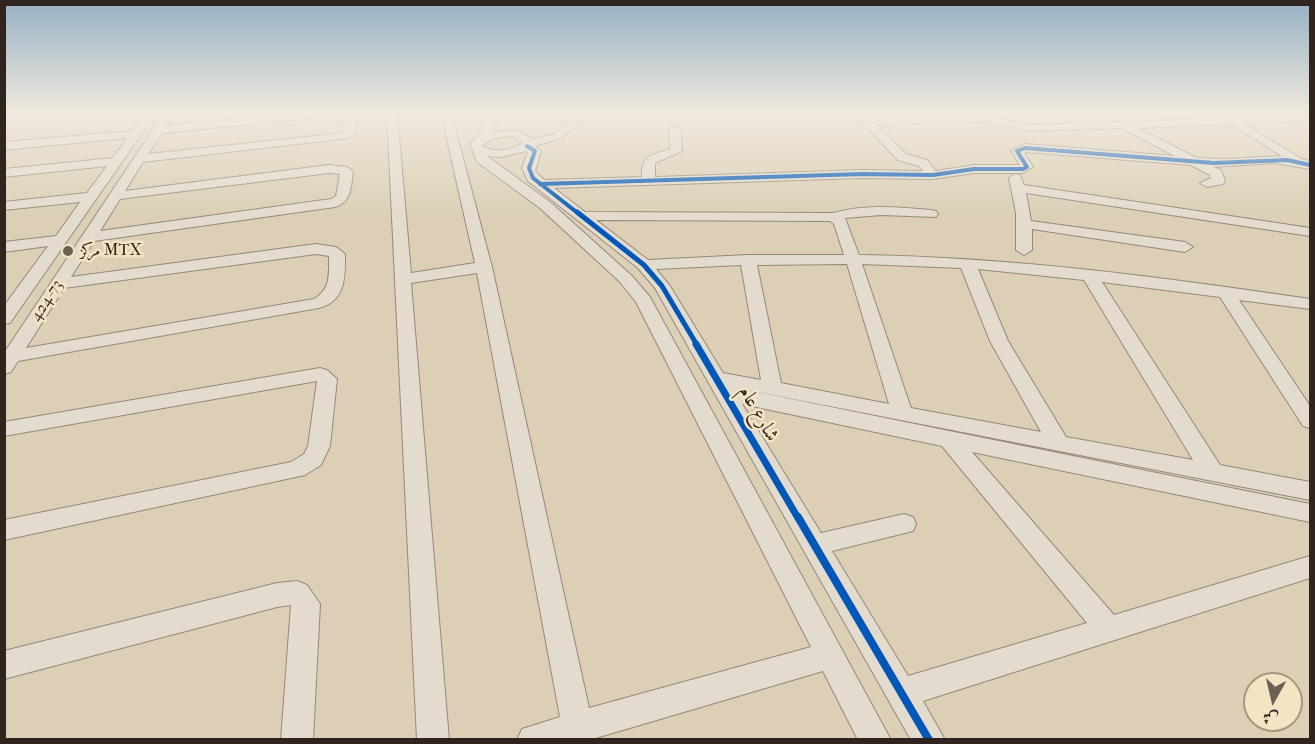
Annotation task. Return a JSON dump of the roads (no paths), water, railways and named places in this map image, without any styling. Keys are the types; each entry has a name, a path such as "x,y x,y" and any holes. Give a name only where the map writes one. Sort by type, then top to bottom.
{"street":[{"name":"424-73","path":"4,319 126,148"},
{"name":"424-73","path":"8,362 146,148"},
{"path":"139,159 240,148"},
{"path":"394,148 432,740"},
{"path":"454,148 484,267 578,729"},
{"path":"455,152 470,148"},
{"path":"479,148 480,155 486,163 523,187 626,279 644,301 876,740"},
{"path":"491,148 511,152 521,148"},
{"path":"531,148 536,152 528,166 529,173 540,184 862,174 933,176 974,169 1012,170 1027,167 1017,151 1019,149 1045,149 1140,159 1196,162 1305,163"},
{"path":"649,181 648,164 651,160 676,151 676,148"},
{"path":"892,148 902,157 923,163 933,176"},
{"path":"1168,148 1216,173 1218,181 1207,183"},
{"path":"1278,148 1305,163"},
{"path":"4,173 117,161"},
{"path":"89,237 335,203 342,197 348,171 329,169 115,196"},
{"path":"1012,170 1019,188 1025,224 1024,250"},
{"name":"شارع عام","path":"540,184 644,265 662,286 723,386 929,740"},
{"path":"1019,188 1311,232"},
{"path":"4,206 92,196"},
{"path":"579,216 833,217 853,211 875,210 931,214"},
{"path":"833,217 841,222 902,413"},
{"path":"1025,224 1186,245"},
{"path":"4,247 60,240"},
{"path":"8,362 320,303 330,298 335,291 337,254 331,250 316,249 58,284"},
{"path":"644,265 748,260 922,261 1090,276 1311,304"},
{"path":"748,260 772,388"},
{"path":"969,266 999,341 1058,442"},
{"path":"402,279 484,267"},
{"path":"1090,276 1212,472"},
{"path":"4,295 23,292"},
{"path":"1226,293 1311,421"},
{"path":"656,326 682,321"},
{"path":"4,429 302,376 320,374 327,379 320,446 313,459 297,470 4,530"},
{"path":"723,386 772,388 1212,472 1308,510"},
{"path":"723,386 950,441 1308,510"},
{"path":"950,441 1110,630"},
{"path":"815,545 904,524"},
{"path":"902,693 1311,567"},
{"path":"4,665 277,596 297,593 306,604 297,740"},
{"path":"533,740 831,655"}],"place":[{"name":"مركز MTX","path":"68,251"}]}
